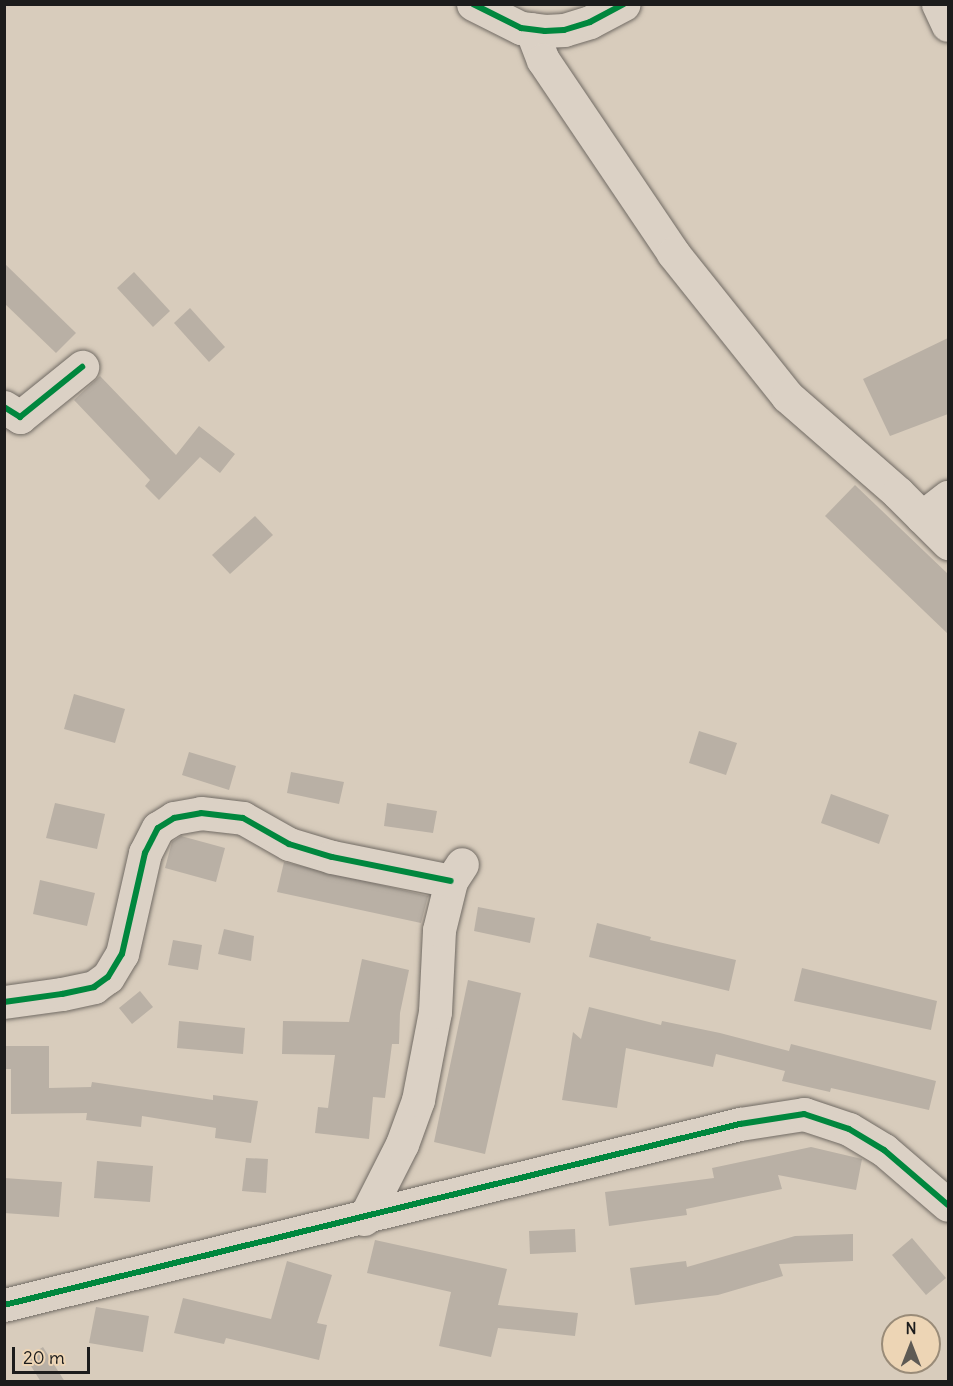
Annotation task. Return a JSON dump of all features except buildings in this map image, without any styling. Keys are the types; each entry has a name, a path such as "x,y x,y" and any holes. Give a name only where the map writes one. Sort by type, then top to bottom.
{"street":[{"path":"473,4 531,29 564,30 624,4"},
{"path":"938,4 948,25"},
{"path":"531,29 543,60 673,253 787,396 948,543"},
{"path":"4,407 20,417 82,367"},
{"path":"922,517 948,497"},
{"path":"4,1002 94,987 108,977 122,954 145,853 158,828 174,818 201,813 243,818 289,844 310,850 457,872 439,930 435,1012 418,1100 402,1144 364,1218"},
{"path":"4,1305 740,1124 804,1114 849,1129 884,1150 948,1205"}],"cycle path":[{"path":"473,4 521,28 545,31 564,30 590,22 624,4"},
{"path":"4,407 20,417 82,367"},
{"path":"4,1002 94,987 108,977 122,954 145,853 158,828 174,818 201,813 243,818 289,844 332,857 451,881"},
{"path":"4,1305 740,1124 804,1114 849,1129 884,1150 948,1205"}]}
